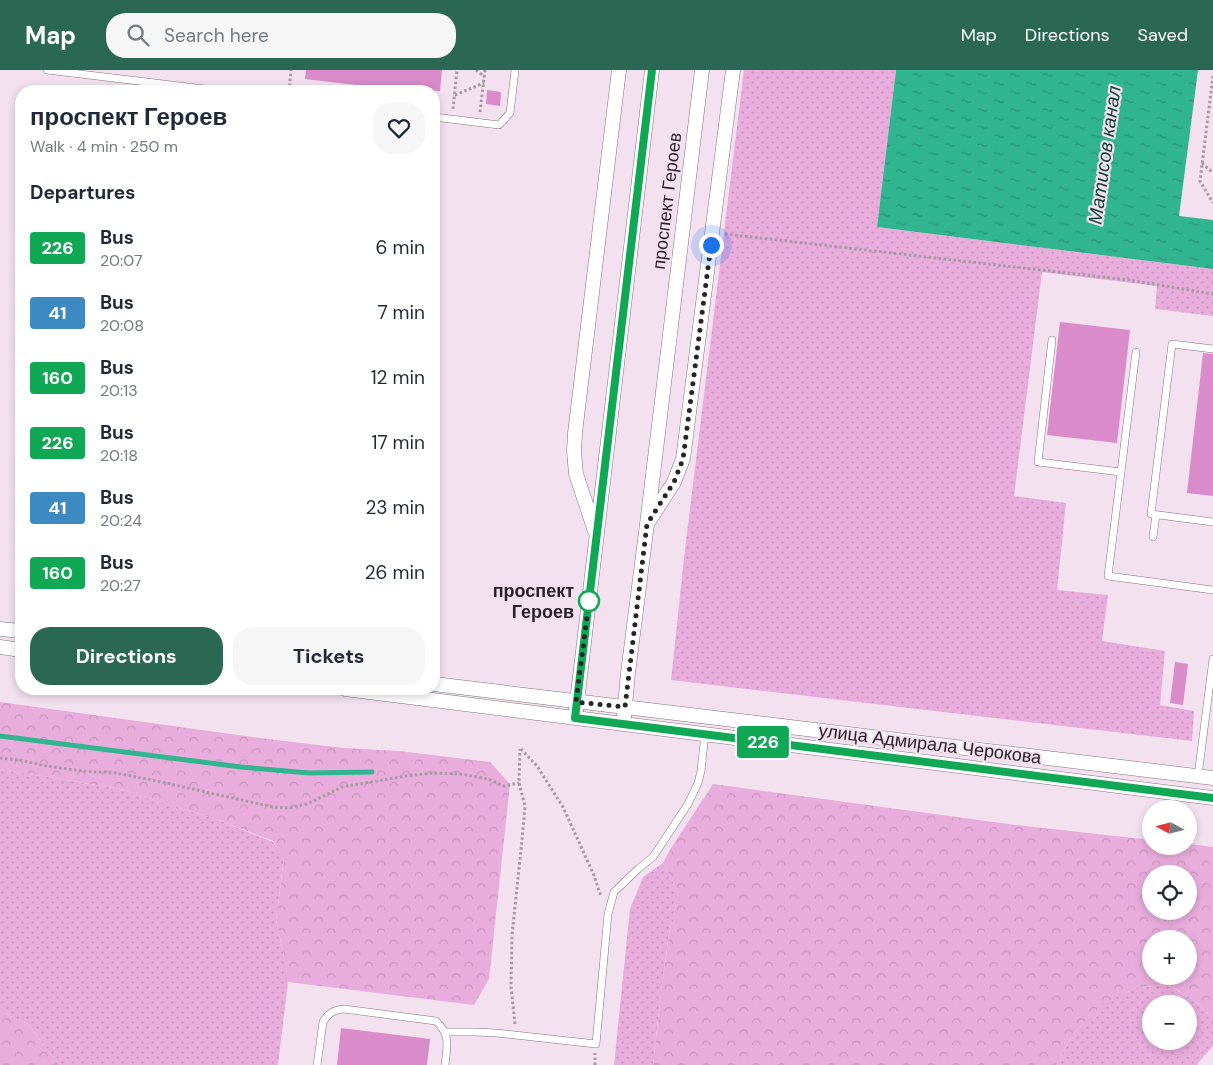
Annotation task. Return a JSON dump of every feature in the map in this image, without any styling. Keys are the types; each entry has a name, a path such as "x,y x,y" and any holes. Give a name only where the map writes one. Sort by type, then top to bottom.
{"street":[{"path":"596,536 576,474 574,442 619,70"},
{"name":"проспект Героев","path":"575,718 652,70"},
{"name":"проспект Героев","path":"623,724 702,70"},
{"path":"647,524 674,482 683,459 733,70"},
{"path":"0,629 15,630"},
{"path":"0,647 15,649"},
{"name":"улица Адмирала Черокова","path":"440,685 1213,778"},
{"name":"улица Адмирала Черокова","path":"393,695 1213,798"}],"lane":[{"path":"47,70 171,85"},
{"path":"440,118 500,125 510,113 515,70"},
{"path":"1052,340 1038,462 1121,472"},
{"path":"1213,349 1172,344 1151,514 1213,522"},
{"path":"1136,352 1108,576 1213,590"},
{"path":"1153,537 1156,515"},
{"path":"1198,776 1213,659"},
{"path":"445,1032 516,1035 596,1044 608,914 614,892 653,857 688,804 698,783 701,771 705,734"},
{"path":"317,1065 323,1022 333,1011 344,1009 436,1021 445,1032 447,1046 445,1065"}],"path":[{"path":"290,85 291,70"},
{"path":"451,120 458,70"},
{"path":"476,70 485,76"},
{"path":"479,123 485,70"},
{"path":"1213,76 1200,181 1213,203"},
{"path":"454,95 484,83"},
{"path":"1202,163 1213,174"},
{"path":"724,234 1129,280 1213,294"},
{"path":"516,1035 511,987 512,935 524,806 519,783 520,749 537,766 562,807 593,873 608,914"},
{"path":"0,758 67,769 110,772 273,807 288,808 307,804 342,787 406,776 435,773 461,774 488,779 504,786 519,783"}],"green space":[{"path":"744,70 896,70 877,227 1213,269 1213,316 1155,309 1157,286 1042,272 1014,496 1066,503 1057,590 1108,595 1102,641 1165,651 1160,705 1194,711 1192,741 671,680 685,549"},
{"path":"0,702 260,738 490,762 510,784 489,979 474,1005 288,982 276,920 284,858 273,841 221,821 120,789 0,769"},
{"path":"0,769 120,789 221,821 273,842 284,857 276,920 288,982 278,1065 59,1065 28,1024 0,1011"},
{"path":"713,784 1016,825 1142,839 1142,855 1198,855 1198,845 1213,847 1213,1018 1197,1003 1197,995 1186,995 1169,985 1139,987 1103,1003 1072,1035 1056,1065 653,1065 669,934 678,894 663,863"},
{"path":"663,863 678,894 669,934 653,1065 614,1065 630,909 643,877"},
{"path":"1168,985 1185,995 1142,995 1142,1050 1197,1050 1197,1003 1213,1018 1213,1046 1198,1065 1056,1065 1072,1035 1103,1002 1139,987"},
{"path":"0,1011 28,1024 59,1065 0,1065"}],"water":[{"name":"Матисов канал","path":"896,70 1198,70 1179,216 1213,220 1213,269 877,227"}],"building":[{"path":"306,70 442,70 440,91 440,85 356,85 305,79"},
{"path":"487,90 501,92 500,106 486,104"},
{"path":"1060,322 1130,330 1117,443 1047,435"},
{"path":"1203,353 1213,354 1213,496 1187,493"},
{"path":"1175,662 1188,664 1183,705 1170,703"},
{"path":"341,1028 430,1039 427,1065 337,1065"}],"waterway":[{"path":"0,736 241,767 309,773 372,772"}],"bus line":[{"name":"226","path":"652,70 575,718 1213,798"}],"place":[{"name":"проспект Героев","path":"589,601"}],"route":[{"path":"589,601 576,702 625,707 647,524 674,482 683,459 711,245"}]}
